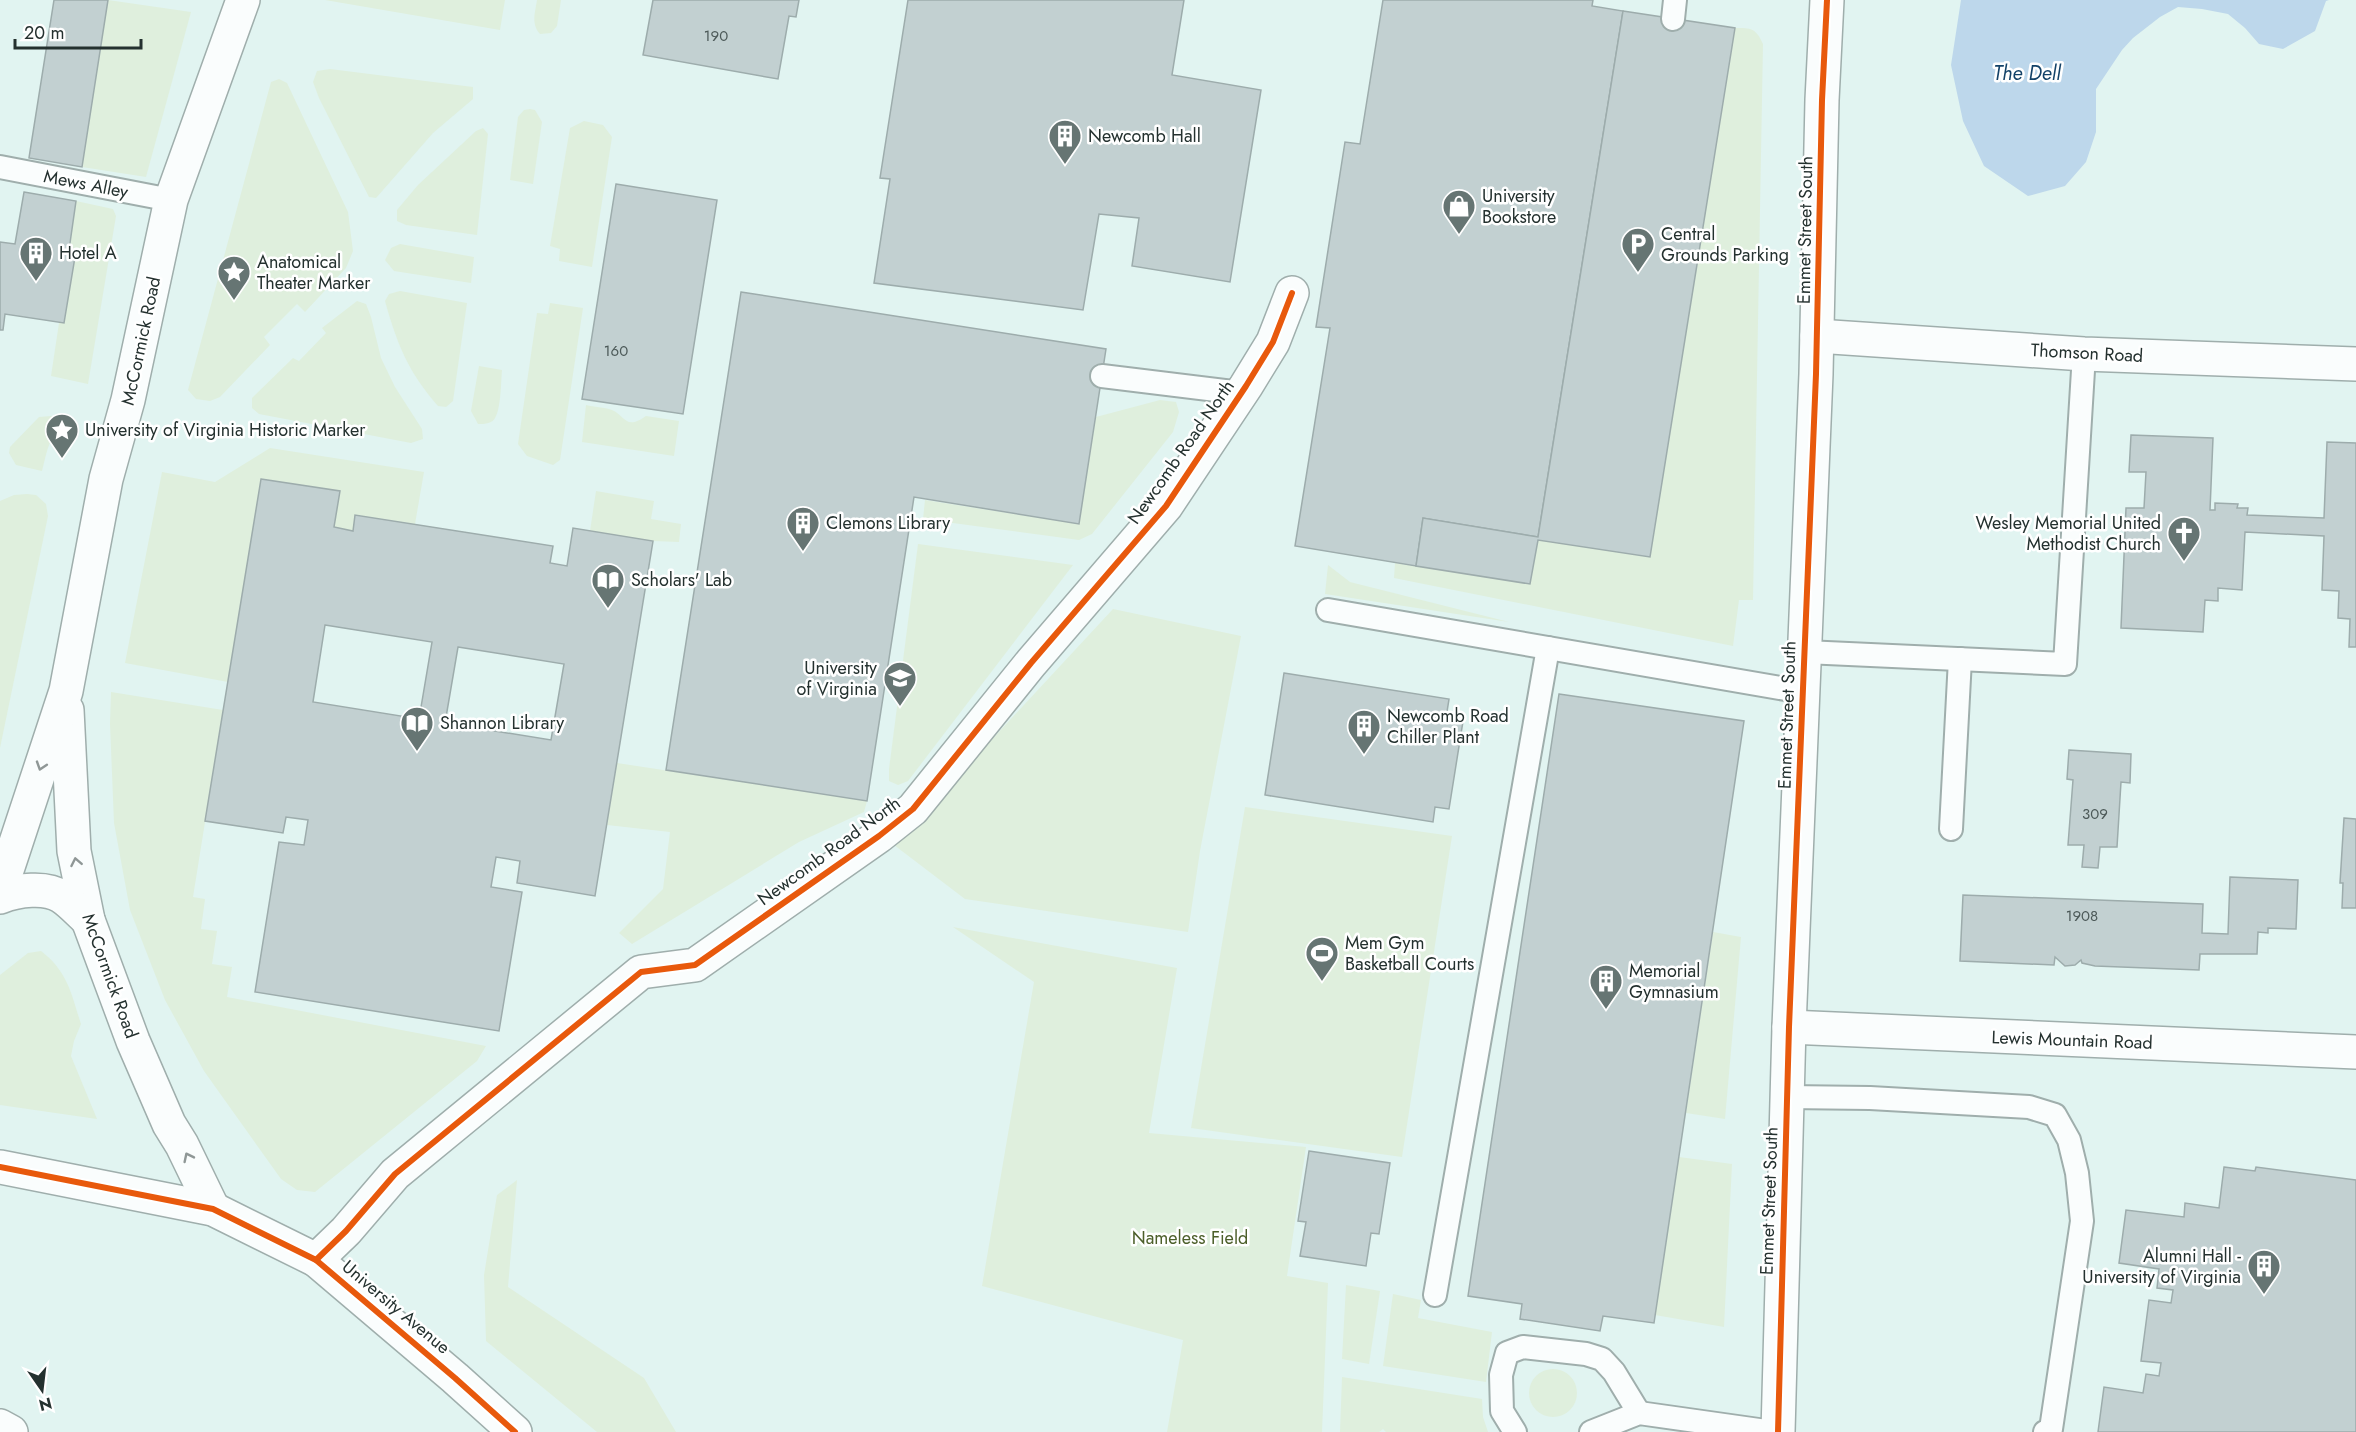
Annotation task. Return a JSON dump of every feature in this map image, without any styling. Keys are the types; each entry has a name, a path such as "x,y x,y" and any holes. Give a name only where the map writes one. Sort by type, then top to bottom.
{"street":[{"name":"McCormick Road","path":"0,891 66,691 106,479 128,400 171,200 243,0"},
{"name":"Emmet Street South","path":"1778,1432 1789,1027 1817,336 1822,100 1827,0"},
{"name":"Newcomb Road North","path":"316,1260 346,1231 395,1174 641,972 695,965 914,809 1031,663 1166,506 1242,393 1273,342 1292,293"},
{"name":"Thomson Road","path":"1817,336 2084,354 2356,364"},
{"name":"McCormick Road","path":"66,691 74,851 88,920 133,1041 169,1124 182,1145 213,1209"},
{"path":"0,897 17,890 36,890 60,895 88,920"},
{"name":"Lewis Mountain Road","path":"1789,1027 2356,1052"},
{"name":"University Avenue","path":"0,1167 213,1209 316,1260 515,1432"},
{"path":"0,1426 11,1432"}],"lane":[{"name":"Mews Alley","path":"0,167 171,200"},
{"path":"1805,652 2065,664 2084,354"},
{"path":"1102,376 1242,393"},
{"path":"1328,610 1803,692"},
{"path":"1435,1295 1548,648"},
{"path":"1951,829 1960,659"},
{"path":"1787,1096 2029,1107 2055,1115 2069,1140 2077,1173 2082,1221 2051,1429 2045,1432"},
{"path":"1515,1432 1502,1411 1501,1375 1507,1353 1523,1347 1586,1354 1602,1359 1614,1372 1639,1413"},
{"path":"1591,1432 1639,1413 1773,1432"}],"green space":[{"path":"108,0 191,12 146,177 82,167"},
{"path":"325,0 505,0 500,30"},
{"path":"537,0 561,0 557,26 551,33 540,34 535,26"},
{"path":"1735,28 1752,30 1763,44 1753,600 1739,600 1733,646 1394,578 1395,563 1530,584 1538,540 1650,557"},
{"path":"330,69 473,87 473,99 433,133 376,198 369,197 313,82 317,71"},
{"path":"279,79 287,83 348,212 353,251 346,268 305,312 297,304 264,337 270,345 220,397 210,401 196,399 188,390 271,82"},
{"path":"524,110 535,110 542,122 533,184 510,180 518,117"},
{"path":"584,121 603,125 612,137 592,267 559,261 560,249 550,246 570,128"},
{"path":"483,128 488,134 477,235 406,225 397,221 397,210 418,185 476,131"},
{"path":"76,201 113,209 116,216 88,384 51,376 59,323 64,323 76,251 69,250"},
{"path":"400,244 474,257 471,283 394,271 385,260 391,248"},
{"path":"400,291 467,303 453,401 446,407 438,406 419,381 399,344 385,301 389,294"},
{"path":"357,301 366,304 381,358 395,387 422,429 423,439 411,443 259,414 252,408 252,398 293,358 299,361 326,333 322,328"},
{"path":"550,303 583,308 560,460 553,465 527,456 518,444 537,313 548,314"},
{"path":"479,366 502,370 498,412 493,421 483,424 478,424 471,411"},
{"path":"1160,400 1176,402 1179,412 1173,432 1092,534 1079,540 923,519 925,500 1078,524 1096,417"},
{"path":"586,405 612,410 629,422 646,416 679,421 674,456 582,442"},
{"path":"51,416 59,419 65,425 59,429 52,440 42,471 16,465 9,453 10,447 39,417"},
{"path":"270,448 424,472 415,524 356,515 353,531 334,527 340,491 261,479 228,682 125,663 162,472 215,482"},
{"path":"596,491 654,501 651,519 681,524 679,542 653,541 590,531"},
{"path":"14,495 36,495 46,504 48,516 0,748 0,501"},
{"path":"918,544 1073,565 908,781 898,785 889,781 889,769"},
{"path":"1328,565 1350,582 1509,622 1325,594"},
{"path":"1113,609 1241,636 1200,851 1188,932 965,899 894,845"},
{"path":"111,692 223,710 193,897 205,899 201,929 217,931 212,964 232,967 227,997 486,1046 477,1061 315,1192 297,1190 281,1179 204,1071 165,1000 130,910 114,823"},
{"path":"617,763 867,801 864,812 799,842 632,944 619,933 663,889 670,832 607,825"},
{"name":"Mem Gym Basketball Courts","path":"1245,807 1452,836 1402,1157 1191,1128"},
{"name":"Nameless Field","path":"953,927 1177,968 1149,1133 1306,1147 1287,1276 1328,1283 1322,1432 1167,1432 1183,1340 982,1286 1034,982"},
{"path":"1713,932 1741,937 1725,1119 1686,1113"},
{"path":"41,951 63,975 74,1002 81,1024 71,1056 97,1119 0,1105 0,975 28,953"},
{"path":"1679,1157 1732,1164 1724,1327 1655,1315"},
{"path":"517,1180 508,1287 644,1378 676,1432 597,1432 486,1341 484,1275 497,1195"},
{"path":"1346,1285 1380,1291 1369,1364 1342,1359"},
{"path":"1393,1294 1421,1300 1418,1318 1492,1332 1486,1382 1383,1366"},
{"path":"1548,1369 1558,1369 1570,1376 1577,1388 1577,1398 1570,1410 1558,1417 1548,1417 1533,1406 1529,1398 1529,1388 1540,1373"},
{"path":"1342,1377 1482,1399 1483,1417 1488,1432 1386,1432 1383,1429 1379,1432 1340,1432"}],"water":[{"name":"The Dell","path":"1961,0 2329,0 2326,1 2315,31 2283,49 2259,44 2228,14 2178,7 2160,17 2133,38 2122,50 2096,89 2096,132 2086,162 2065,186 2028,196 1984,166 1963,121 1951,65"}],"building":[{"path":"54,0 108,0 82,167 29,158"},
{"path":"653,0 799,0 796,17 789,16 778,79 643,55"},
{"name":"Newcomb Hall","path":"908,0 1184,0 1172,75 1261,90 1230,282 1132,266 1139,218 1099,214 1083,310 874,283 890,179 880,178"},
{"name":"University Bookstore","path":"1383,0 1593,0 1592,6 1623,11 1538,537 1423,518 1416,566 1295,546 1330,328 1316,327 1345,142 1360,144"},
{"name":"Central Grounds Parking","path":"1623,11 1735,28 1650,557 1538,540 1530,584 1416,566 1423,518 1538,537"},
{"path":"616,184 717,200 683,414 582,399"},
{"name":"Hotel A","path":"24,192 76,201 69,250 76,251 64,323 5,314 3,330 0,330 0,242 15,244"},
{"name":"Clemons Library","path":"741,292 1106,349 1079,524 914,497 867,801 666,770"},
{"name":"Wesley Memorial United Methodist Church","path":"2131,435 2213,438 2210,510 2215,510 2215,503 2238,504 2237,508 2248,508 2247,515 2324,518 2327,442 2356,443 2356,647 2349,647 2350,619 2338,618 2339,591 2322,590 2324,536 2245,532 2242,590 2218,588 2218,601 2205,600 2203,632 2121,628 2126,508 2144,508 2146,472 2129,472"},
{"name":"Shannon Library","path":"261,479 340,491 334,527 353,531 355,515 553,546 550,563 567,566 573,528 653,541 595,896 517,883 520,861 496,857 491,887 522,892 499,1031 255,992 279,842 304,845 308,820 286,817 283,833 205,821","holes":["325,625 432,642 419,719 313,702","458,647 564,664 551,740 445,723"]},
{"name":"Newcomb Road Chiller Plant","path":"1284,673 1449,699 1447,712 1464,715 1449,809 1435,807 1433,822 1265,795"},
{"name":"Memorial Gymnasium","path":"1559,694 1744,721 1654,1323 1603,1316 1600,1331 1520,1319 1522,1304 1468,1296"},
{"path":"2069,750 2131,754 2130,783 2121,782 2117,847 2100,847 2098,868 2082,867 2084,845 2068,845 2073,780 2067,779"},
{"path":"2344,818 2356,819 2356,908 2342,908 2343,883 2340,883"},
{"path":"2230,877 2298,880 2296,929 2268,928 2268,933 2258,932 2257,954 2200,954 2199,970 2095,966 2082,963 2081,960 2075,965 2065,966 2055,957 2054,965 1960,961 1963,895 2203,904 2202,933 2228,934"},
{"path":"1309,1151 1390,1163 1379,1234 1371,1233 1366,1266 1300,1256 1306,1222 1298,1221"},
{"name":"Alumni Hall - University of Virginia","path":"2224,1167 2255,1171 2256,1167 2356,1180 2356,1432 2098,1432 2104,1387 2143,1393 2146,1374 2159,1376 2161,1363 2141,1361 2149,1300 2171,1303 2173,1290 2157,1288 2159,1269 2119,1263 2126,1210 2184,1217 2185,1203 2219,1208"}],"cycle path":[{"path":"1778,1432 1789,1027 1816,374 1822,100 1827,0"},
{"path":"316,1260 346,1231 395,1174 641,972 695,965 879,836 913,809 1031,663 1166,506 1273,342 1292,293"},
{"path":"0,1167 213,1209 316,1260 515,1432"}],"place":[{"name":"Newcomb Hall","path":"1065,165"},
{"name":"University Bookstore","path":"1459,235"},
{"name":"Central Grounds Parking","path":"1638,273"},
{"name":"Hotel A","path":"36,282"},
{"name":"Anatomical Theater Marker","path":"234,301"},
{"name":"University of Virginia Historic Marker","path":"62,459"},
{"name":"Clemons Library","path":"803,552"},
{"name":"Wesley Memorial United Methodist Church","path":"2184,562"},
{"name":"Scholars' Lab","path":"608,609"},
{"name":"University of Virginia","path":"900,707"},
{"name":"Shannon Library","path":"417,752"},
{"name":"Newcomb Road Chiller Plant","path":"1364,755"},
{"name":"Mem Gym Basketball Courts","path":"1322,982"},
{"name":"Memorial Gymnasium","path":"1606,1010"},
{"name":"Alumni Hall - University of Virginia","path":"2264,1295"}]}
